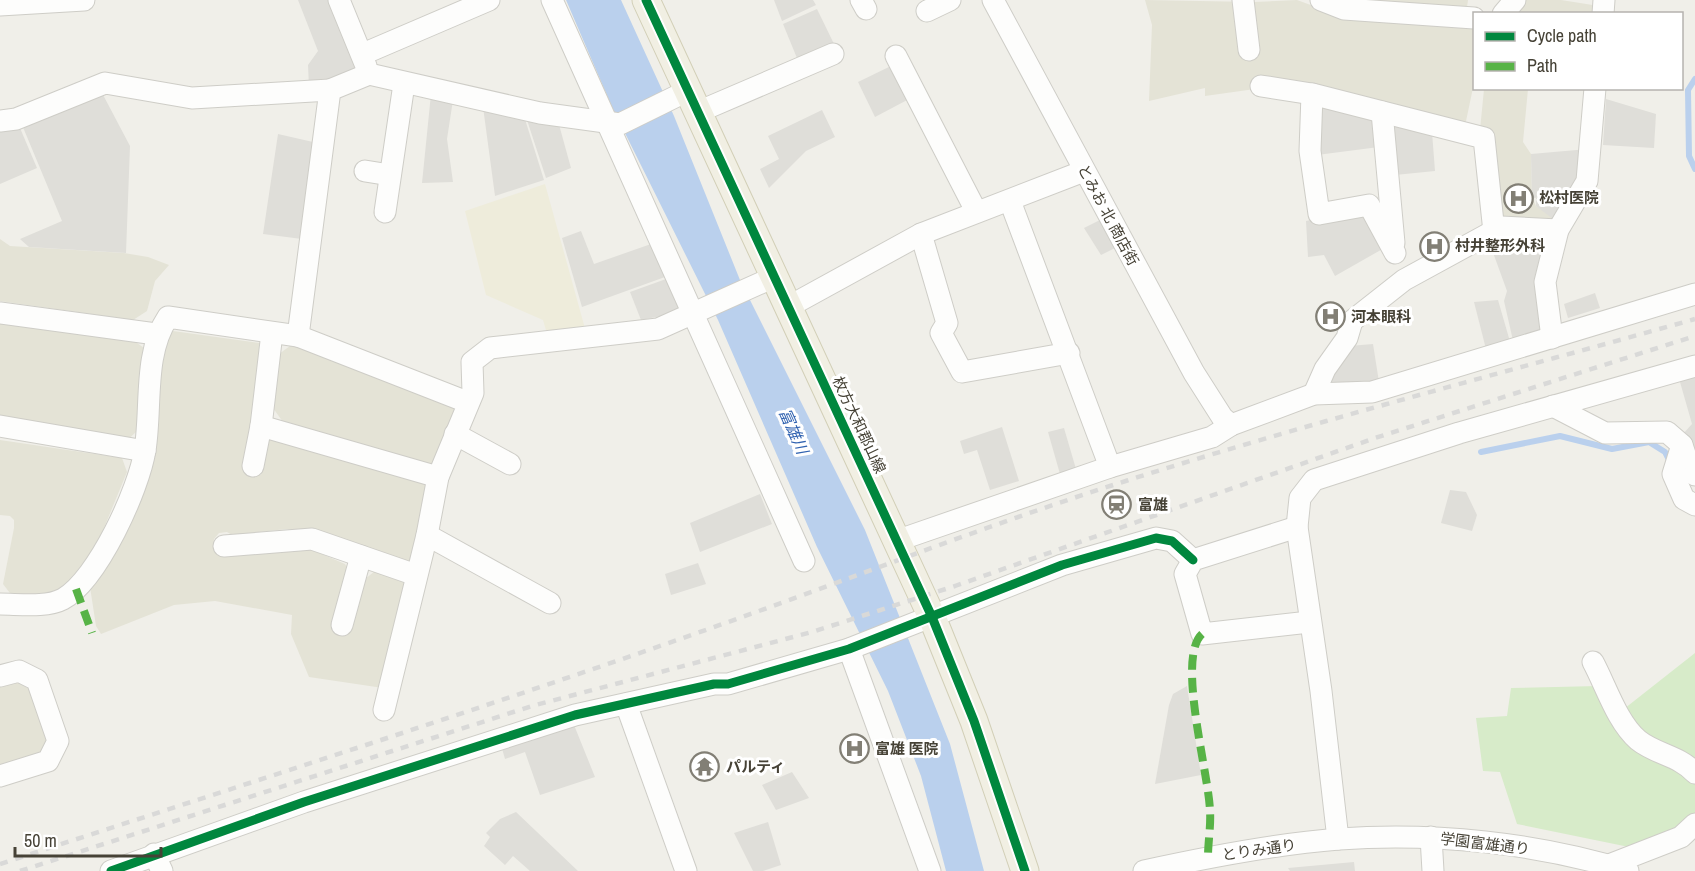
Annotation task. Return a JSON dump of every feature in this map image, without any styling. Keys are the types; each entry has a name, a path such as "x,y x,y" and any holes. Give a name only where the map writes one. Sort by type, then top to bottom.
{"main road":[{"name":"枚方大和郡山線","path":"646,0 684,102 774,277 932,617 974,721 1025,871"}],"street":[{"path":"0,5 84,0"},
{"path":"339,0 366,64 404,84 540,113 614,123 833,54"},
{"path":"0,121 16,119 105,83 192,98 330,90 366,64 489,0"},
{"path":"552,0 614,123 699,311 804,561"},
{"path":"927,11 950,0"},
{"name":"とみお 北 商店街","path":"993,0 1194,373 1222,417 1231,425"},
{"path":"1243,0 1249,50"},
{"path":"1321,0 1344,9 1473,18"},
{"path":"1505,12 1515,0"},
{"path":"896,56 976,212"},
{"path":"385,212 404,84"},
{"path":"1261,86 1312,94 1484,138 1494,232"},
{"path":"298,336 330,90"},
{"path":"1552,338 1545,282 1558,230 1587,181 1595,90"},
{"path":"1312,94 1310,151 1318,214 1369,205 1395,253 1404,280"},
{"path":"1382,112 1395,253"},
{"path":"365,171 390,176"},
{"path":"788,307 921,234 1084,171"},
{"path":"1010,201 1110,467"},
{"path":"1314,394 1325,369 1347,338 1352,321 1404,280 1501,227 1558,230"},
{"path":"921,234 947,323 942,333 962,372 1068,353"},
{"path":"384,710 427,535 438,477 467,402 473,393 472,362 490,348 658,329 774,277"},
{"path":"896,541 1110,467 1212,437 1231,425 1314,394 1372,392 1695,294"},
{"path":"0,313 156,334"},
{"path":"0,604 44,603 62,600 76,589 94,566 129,504 145,451 156,334 168,317 298,336 467,402"},
{"path":"253,466 261,426 272,333"},
{"path":"1338,839 1321,691 1309,622 1297,528 1300,498 1314,480 1459,433 1695,366"},
{"path":"1553,406 1605,433 1667,432 1682,445 1690,472 1695,475"},
{"path":"0,426 145,451"},
{"path":"261,426 438,477"},
{"path":"455,434 510,464"},
{"path":"1682,445 1672,474 1684,499 1695,505"},
{"path":"1297,528 1193,560 1185,574 1202,634 1309,622"},
{"path":"427,535 550,603"},
{"path":"111,871 158,863 304,802 575,715 714,684 728,684 852,648 969,600 1062,566 1156,538 1172,541 1193,560"},
{"path":"224,546 312,539 417,574"},
{"path":"342,625 361,556"},
{"path":"852,648 930,871"},
{"path":"1593,662 1625,724 1639,740 1684,763 1695,773"},
{"path":"0,676 19,671 37,680 58,741 48,761 0,776"},
{"path":"626,704 686,871"},
{"path":"1618,868 1681,837 1695,824"},
{"path":"1431,837 1433,871"},
{"name":"学園富雄通り","path":"1338,839 1431,837 1525,848 1618,868"},
{"name":"とりみ通り","path":"1144,871 1208,858 1338,839"}],"shaded area":[{"path":"298,0 331,0 359,66 325,84 309,87 308,65 318,51"},
{"path":"774,0 813,0 816,5 782,21"},
{"path":"1145,0 1254,2 1297,0 1338,15 1473,24 1473,88 1465,126 1255,89 1205,96 1205,88 1149,101 1152,25"},
{"path":"1331,0 1468,0 1466,15"},
{"path":"1507,0 1561,0 1599,6 1600,12 1499,12"},
{"path":"817,9 835,46 799,63 783,24"},
{"path":"893,65 911,98 875,117 858,82"},
{"path":"1484,90 1528,90 1523,142 1531,154 1532,197 1536,206 1557,220 1502,221 1480,130"},
{"path":"101,91 130,146 126,253 29,247 20,239 62,221 20,120"},
{"path":"431,94 453,100 447,139 453,182 422,183"},
{"path":"1606,99 1656,114 1654,148 1603,145"},
{"path":"1325,105 1370,116 1376,123 1379,147 1317,155 1316,110"},
{"path":"483,107 524,116 544,180 495,196"},
{"path":"822,110 835,137 806,151 769,188 760,169 779,159 768,136"},
{"path":"526,117 558,121 571,168 546,178"},
{"path":"17,121 37,168 0,184 0,124"},
{"path":"1394,122 1432,132 1435,171 1395,175 1390,125"},
{"path":"278,134 313,142 302,239 263,234"},
{"path":"1588,149 1577,194 1566,195 1573,202 1553,219 1536,206 1536,198 1560,196 1532,198 1531,154"},
{"path":"545,184 586,332 548,337 543,320 486,295 465,211"},
{"path":"1363,209 1386,247 1335,276 1324,255 1308,257 1306,221"},
{"path":"1104,218 1119,246 1101,255 1084,228"},
{"path":"581,231 594,264 651,244 665,277 582,307 562,238"},
{"path":"1507,237 1548,242 1549,332 1514,345 1504,301 1507,291 1491,247"},
{"path":"0,239 10,246 124,253 148,257 169,265 155,281 147,311 133,320 0,301"},
{"path":"666,279 681,312 641,320 630,292"},
{"path":"1595,293 1600,308 1568,318 1564,304"},
{"path":"1498,300 1511,345 1487,353 1474,302"},
{"path":"0,319 126,335 144,348 136,432 125,442 0,428"},
{"path":"173,331 260,343 248,470 261,475 268,439 277,434 425,480 430,491 411,564 311,532 287,529 232,535 227,532 219,533 214,539 213,547 220,555 227,556 235,552 310,549 345,564 348,569 365,579 380,567 408,580 383,688 309,677 291,634 292,615 215,601 174,605 101,634 96,626 90,587 109,564 126,532 162,340"},
{"path":"1373,344 1379,382 1330,383 1326,374 1349,346"},
{"path":"290,346 308,347 456,405 437,466 283,422 273,408 279,354"},
{"path":"1695,371 1695,448 1683,434 1692,424 1678,375"},
{"path":"1002,427 1019,481 990,490 977,450 964,454 960,441"},
{"path":"1064,428 1076,469 1060,474 1048,432"},
{"path":"0,440 122,458 127,472 97,545 79,572 57,595 13,597 3,584 14,520 10,516 0,515"},
{"path":"1450,490 1466,492 1477,515 1472,531 1441,523"},
{"path":"760,494 772,524 700,552 690,523"},
{"path":"698,563 706,584 671,595 665,574"},
{"path":"15,680 29,689 48,741 42,754 0,767 0,684"},
{"path":"1187,686 1201,775 1155,784 1169,705 1173,694"},
{"path":"574,725 595,777 540,795 525,752 505,759 501,745"},
{"path":"792,772 809,798 776,810 762,785"},
{"path":"516,812 578,871 530,871 513,856 505,865 484,846 490,837 486,833 500,819"},
{"path":"768,822 781,865 763,871 753,871 734,833"},
{"path":"1354,862 1355,871 1290,871 1288,868"}],"green space":[{"path":"1695,653 1695,814 1668,836 1629,847 1517,824 1500,772 1483,771 1476,718 1507,716 1511,688 1598,686 1615,716"}],"water":[{"name":"富雄川","path":"566,0 621,0 674,116 740,280 865,530 950,744 984,871 946,871 921,776 888,691 817,547 718,320 612,107"}],"waterway":[{"path":"1695,79 1688,90 1689,156 1695,169"},
{"path":"1481,452 1560,436 1612,449 1649,442 1665,452 1670,462"}],"railway":[{"path":"0,864 595,668 1110,486 1328,420 1695,319"},
{"path":"20,871 532,706 812,632 955,586 1375,438 1695,336"}],"marked path":[{"path":"76,589 92,633"},
{"path":"1202,634 1195,647 1192,667 1196,718 1210,811 1208,857"}],"cycle path":[{"path":"646,0 932,617 974,721 1025,871"},
{"path":"111,871 304,802 575,715 714,684 728,684 849,649 1062,565 1156,538 1172,541 1193,560"}],"place":[{"name":"松村医院","path":"1518,198"},
{"name":"村井整形外科","path":"1434,246"},
{"name":"河本眼科","path":"1330,317"},
{"name":"富雄","path":"1117,505"},
{"name":"富雄 医院","path":"854,749"},
{"name":"パルティ","path":"705,767"}]}
